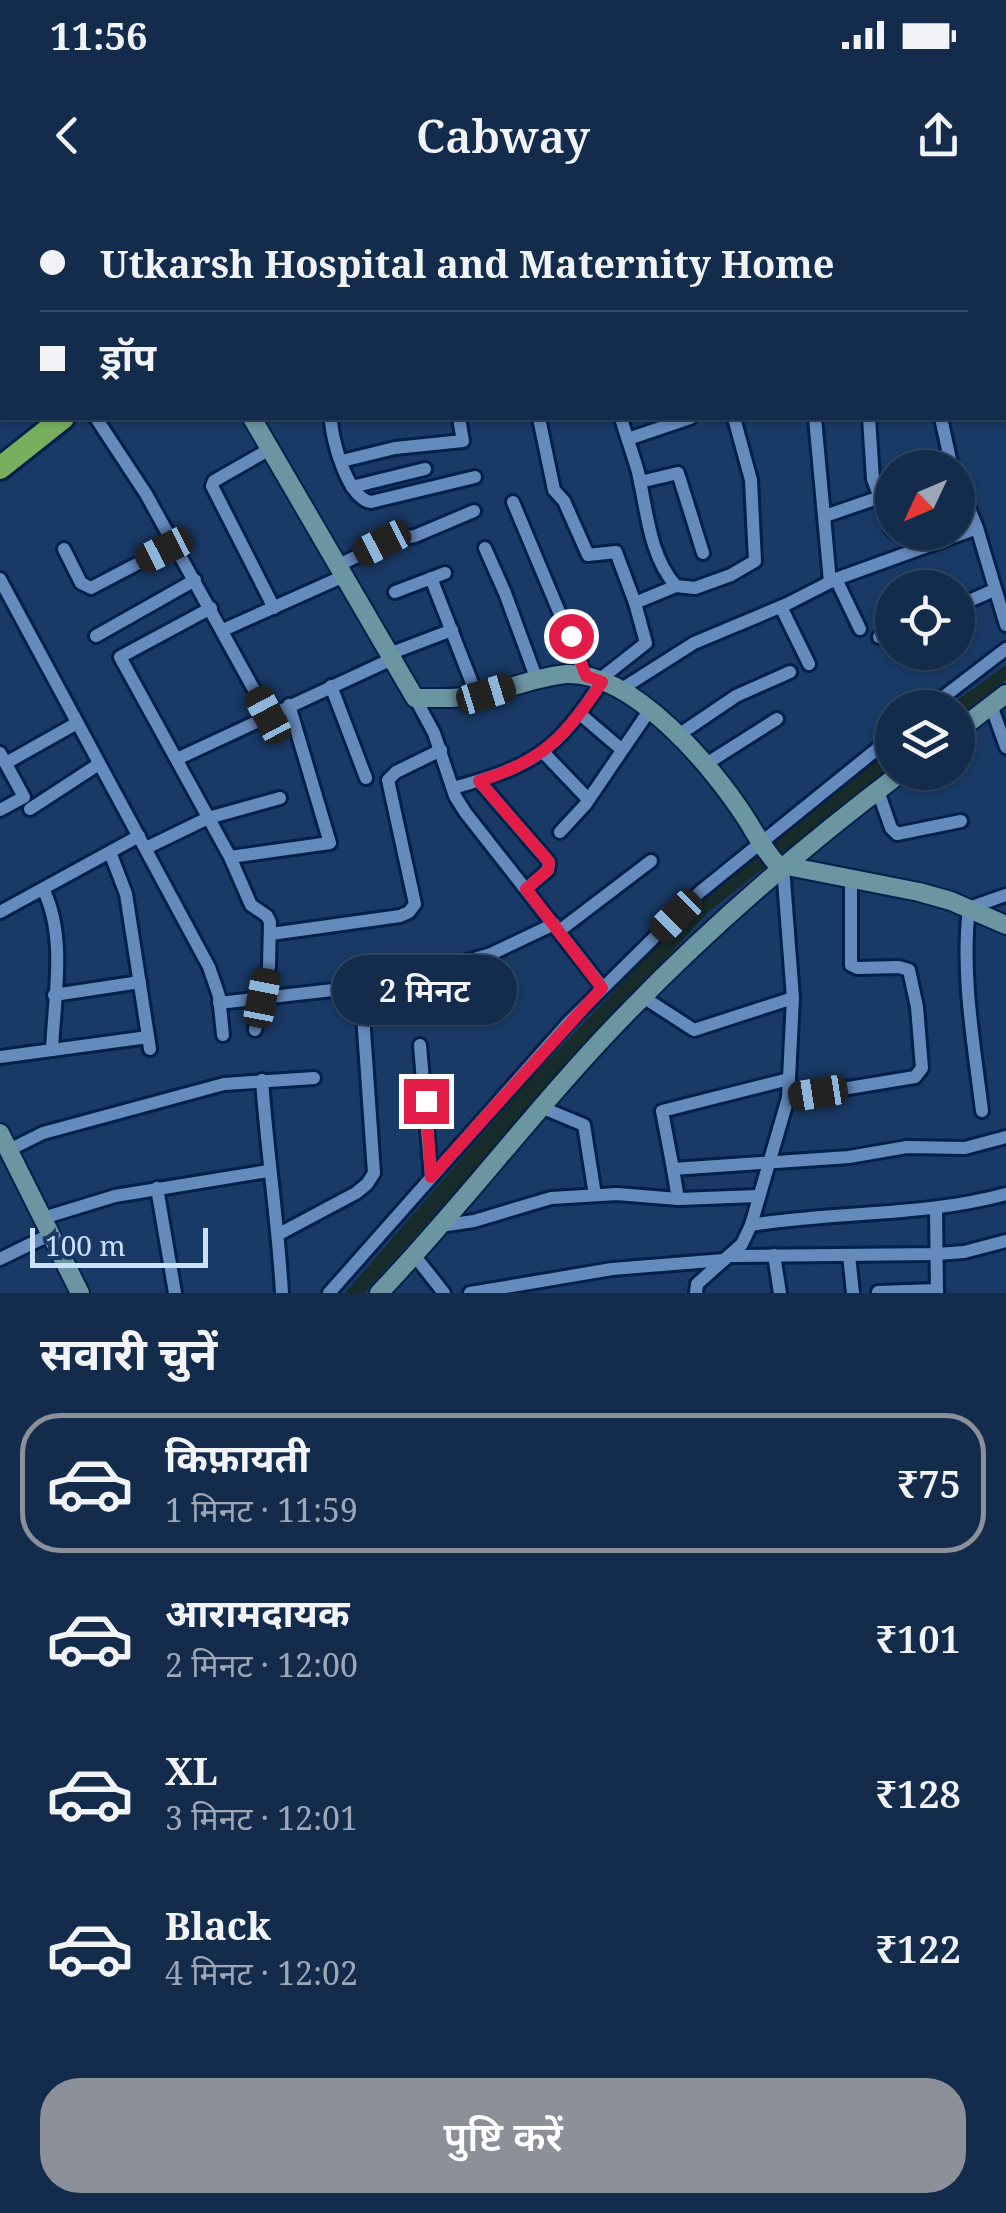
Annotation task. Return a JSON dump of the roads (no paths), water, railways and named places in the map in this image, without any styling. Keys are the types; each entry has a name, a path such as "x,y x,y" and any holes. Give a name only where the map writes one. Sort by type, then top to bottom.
{"highway":[{"path":"0,448 36,420"},
{"path":"0,468 60,420"}],"street":[{"path":"97,420 175,544 268,715"},
{"path":"253,420 416,698 464,812 602,988"},
{"path":"331,420 334,441 352,487 368,502 475,478"},
{"path":"342,461 395,448 463,442 459,420"},
{"path":"452,788 504,774 544,752 580,714 596,679 646,642 616,552 587,554 564,501 555,492 539,420"},
{"path":"622,420 656,550 676,586"},
{"path":"628,439 684,420"},
{"path":"635,603 676,586 696,588 732,575 756,557 750,480 735,420"},
{"path":"815,420 833,580 860,629"},
{"path":"869,420 871,465 875,473"},
{"path":"941,420 948,450"},
{"path":"270,449 212,486 274,608"},
{"path":"352,487 425,469"},
{"path":"640,482 678,473 703,553"},
{"path":"825,516 875,499"},
{"path":"513,502 596,679"},
{"path":"223,630 274,608 390,540 416,536 474,512"},
{"path":"620,690 694,643 781,607 833,580 976,528 1006,626"},
{"path":"64,549 82,583 91,588 175,544"},
{"path":"484,548 505,593 536,680"},
{"path":"901,550 903,555"},
{"path":"395,592 438,576 452,630 477,696"},
{"path":"96,636 195,580"},
{"path":"2,586 209,968 220,1003 223,1035"},
{"path":"975,598 994,590"},
{"path":"781,607 810,664"},
{"path":"211,608 120,657 230,857 251,905 267,916 271,934 256,1030"},
{"path":"176,758 452,630"},
{"path":"953,690 1006,649"},
{"path":"677,736 736,696 790,672"},
{"path":"416,698 477,696 565,674 596,679 649,711 706,764 747,820 760,845 780,865 919,892 1006,925"},
{"path":"330,686 366,778"},
{"path":"975,718 999,700 1006,747"},
{"path":"230,857 330,843 288,705"},
{"path":"560,832 588,800 649,711"},
{"path":"580,714 621,750"},
{"path":"706,764 777,719"},
{"path":"0,810 24,797 3,758 77,723"},
{"path":"271,934 400,916 412,910 415,904 388,780 440,750"},
{"path":"329,1293 602,988 700,892 875,751"},
{"path":"544,752 588,800"},
{"path":"30,809 99,764"},
{"path":"479,781 549,862 548,870 526,889"},
{"path":"380,1293 643,997 780,865 878,791 891,828 897,834 962,821"},
{"path":"0,912 110,852 280,798"},
{"path":"0,1057 149,1043 126,894 110,852"},
{"path":"220,1003 394,983 457,966 556,927 651,862"},
{"path":"696,1293 697,1284 742,1244 751,1225 788,1098 793,998 780,865"},
{"path":"788,1098 915,1077 922,1068 917,1007 909,970 854,968 850,963 851,879"},
{"path":"42,889 53,912 52,1050"},
{"path":"969,908 1006,895"},
{"path":"969,908 966,934 982,1111"},
{"path":"54,995 140,982"},
{"path":"279,1234 356,1194 374,1172 361,987"},
{"path":"643,997 694,1030 793,998"},
{"path":"420,1045 431,1177"},
{"path":"80,1293 4,1141 224,1084 314,1078"},
{"path":"678,1200 662,1111 789,1079"},
{"path":"262,1080 282,1293"},
{"path":"543,1108 584,1125 594,1196"},
{"path":"673,1169 849,1157 907,1147 966,1148 1006,1137"},
{"path":"0,1260 47,1226 115,1196 268,1172"},
{"path":"157,1188 175,1293"},
{"path":"751,1225 936,1209 1006,1194"},
{"path":"440,1226 474,1221 551,1198 678,1200 758,1196"},
{"path":"878,1292 937,1292 936,1209"},
{"path":"470,1293 612,1269 774,1255 936,1254 964,1252 1006,1241"},
{"path":"414,1255 444,1293"},
{"path":"774,1255 780,1293"},
{"path":"849,1255 852,1293"}]}
